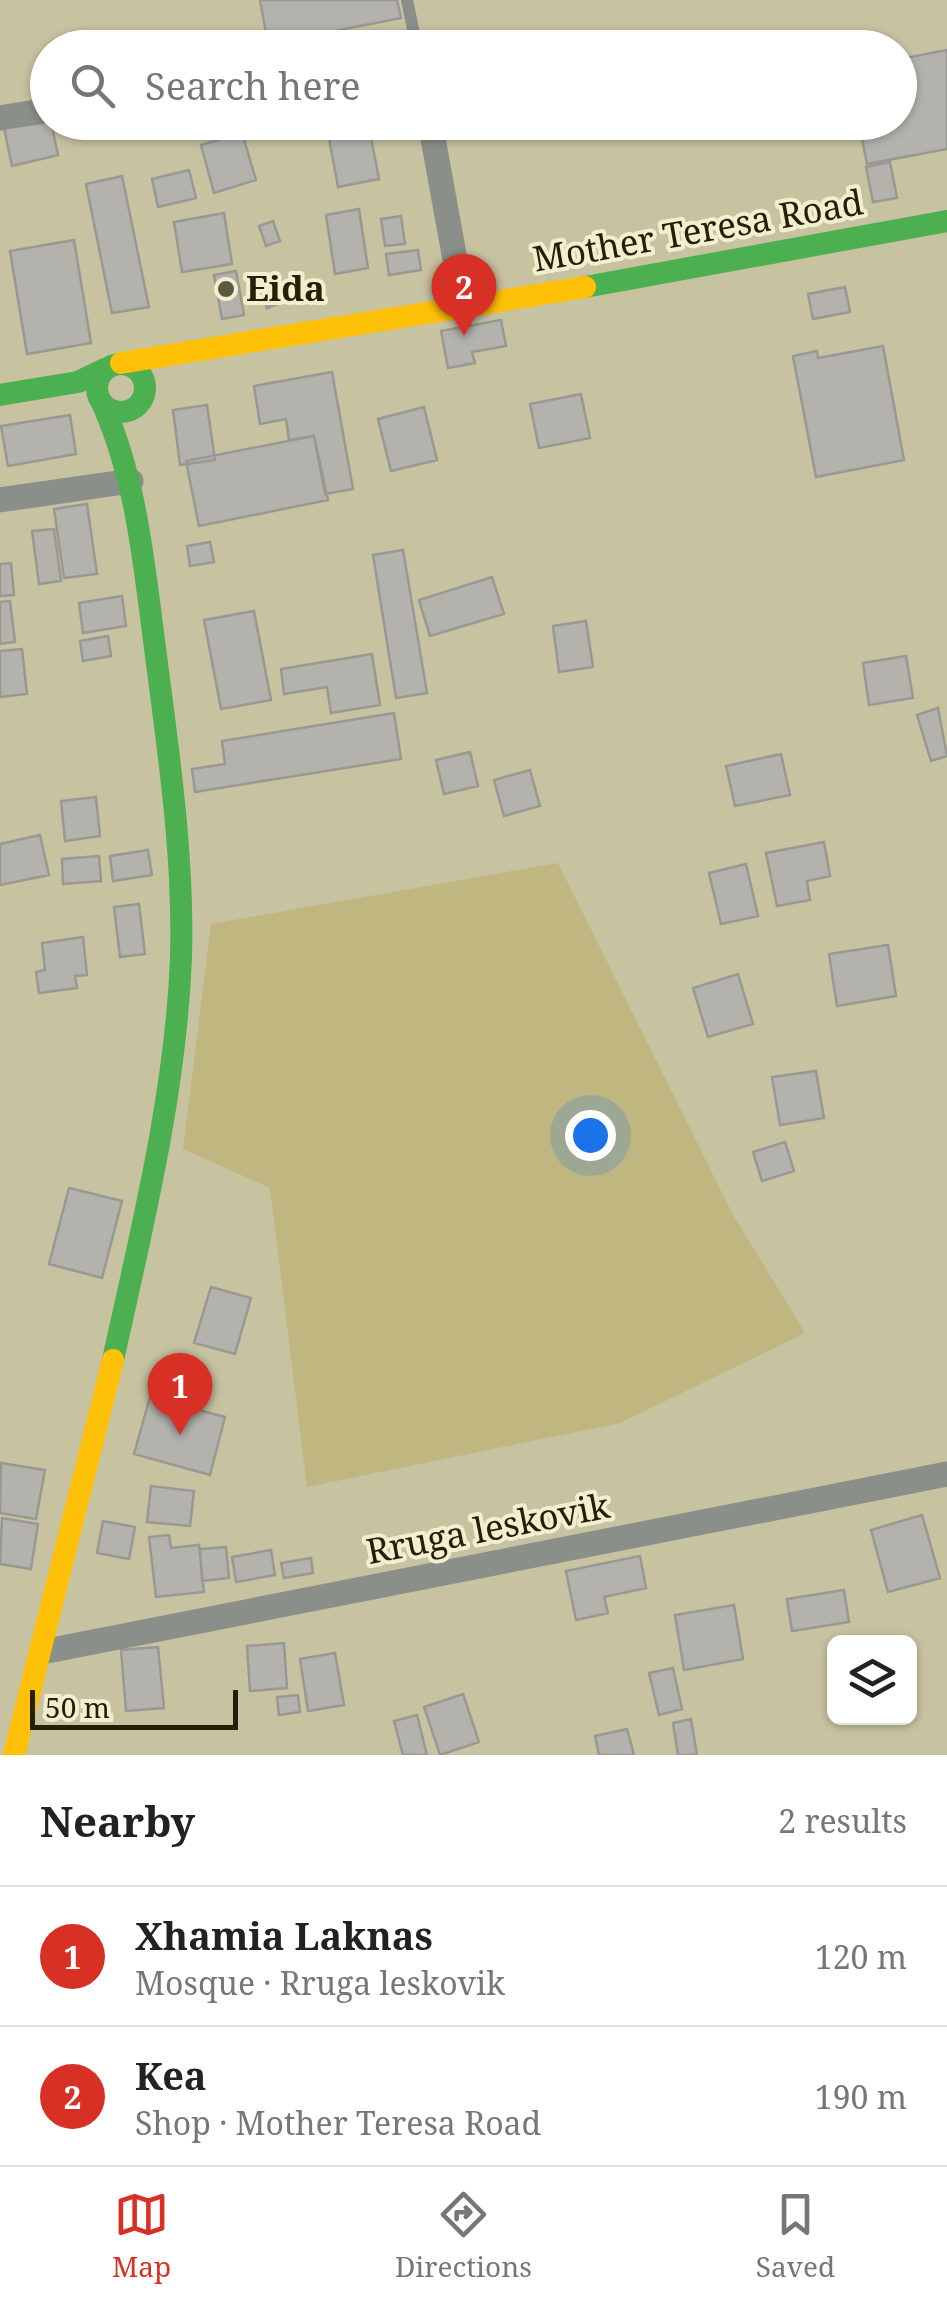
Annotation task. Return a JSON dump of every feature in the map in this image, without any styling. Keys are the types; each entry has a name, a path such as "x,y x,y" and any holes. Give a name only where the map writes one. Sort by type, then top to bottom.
{"main road":[{"name":"Mother Teresa Road","path":"0,395 78,382 113,366 464,309 947,221"},
{"name":"Mother Teresa Road","path":"141,400 175,368 225,348"},
{"path":"14,1755 119,1338 165,1105 179,979 181,920 174,816 130,481 130,438 141,400 141,374 113,366 97,382 130,481"},
{"path":"78,382 101,401 126,412 141,400"}],"street":[{"path":"0,118 30,113"},
{"path":"433,140 464,309"},
{"path":"0,500 130,481"},
{"name":"Rruga leskovik","path":"42,1652 947,1474"}],"lane":[{"path":"408,0 413,30"}],"shaded area":[{"path":"558,863 732,1213 805,1333 620,1423 307,1487 270,1188 183,1149 211,924"}],"building":[{"path":"260,0 397,0 401,18 340,30 265,30"},
{"path":"947,50 947,149 867,164 862,140 917,140 917,56"},
{"path":"30,125 30,140 55,140 58,155 12,166 4,128"},
{"path":"244,140 256,180 214,193 201,145"},
{"path":"329,140 371,140 379,179 338,187"},
{"path":"890,162 897,198 873,202 866,167"},
{"path":"189,170 196,198 158,207 152,179"},
{"path":"122,176 149,307 112,313 86,184"},
{"path":"359,209 368,268 335,274 326,215"},
{"path":"224,213 232,264 182,272 174,222"},
{"path":"401,216 405,244 385,246 381,219"},
{"path":"273,221 280,241 266,246 259,226"},
{"path":"74,240 91,343 27,354 10,251"},
{"path":"418,250 421,270 389,275 386,254"},
{"path":"236,271 244,315 222,319 214,275"},
{"path":"274,273 285,301 267,308 257,280"},
{"path":"845,287 850,312 813,319 808,294"},
{"path":"501,320 506,346 472,352 475,363 448,368 441,331"},
{"path":"883,346 904,460 816,477 793,356 817,351 818,358"},
{"path":"332,372 353,489 325,494 314,436 289,440 286,419 260,424 254,386"},
{"path":"581,394 590,438 539,448 530,404"},
{"path":"207,405 215,460 180,465 173,410"},
{"path":"424,407 437,460 391,471 378,419"},
{"path":"70,415 76,454 8,466 1,426"},
{"path":"314,436 328,500 199,526 186,461"},
{"path":"87,504 97,574 64,578 54,509"},
{"path":"54,529 61,581 39,584 32,531"},
{"path":"210,542 214,562 190,566 187,546"},
{"path":"403,550 427,693 396,698 373,555"},
{"path":"11,563 14,595 0,596 0,564"},
{"path":"492,577 504,614 430,636 419,600"},
{"path":"122,596 126,626 83,633 79,603"},
{"path":"10,601 15,642 0,644 0,602"},
{"path":"254,611 271,700 221,709 204,620"},
{"path":"586,621 593,667 559,672 553,626"},
{"path":"108,636 111,656 83,661 80,641"},
{"path":"22,649 27,694 0,697 0,651"},
{"path":"372,654 380,705 331,713 327,687 284,694 281,669"},
{"path":"906,656 913,698 869,705 863,663"},
{"path":"938,708 947,756 931,761 917,715"},
{"path":"394,713 401,759 195,792 192,769 225,764 222,741"},
{"path":"470,752 478,786 444,794 436,760"},
{"path":"781,754 790,795 735,806 726,766"},
{"path":"530,770 540,806 504,816 494,780"},
{"path":"96,797 100,836 65,841 61,801"},
{"path":"40,835 49,875 0,885 0,844"},
{"path":"824,842 830,876 807,881 810,900 777,906 766,853"},
{"path":"148,850 152,875 113,881 110,856"},
{"path":"99,856 101,881 63,884 62,859"},
{"path":"746,864 758,916 721,924 709,873"},
{"path":"139,904 145,954 120,957 114,907"},
{"path":"83,937 87,975 75,976 77,988 39,993 36,972 45,970 42,943"},
{"path":"888,945 896,996 837,1006 829,954"},
{"path":"738,974 753,1024 708,1037 693,988"},
{"path":"816,1071 824,1118 780,1125 772,1077"},
{"path":"785,1142 794,1171 762,1181 753,1152"},
{"path":"69,1188 122,1201 102,1278 49,1264"},
{"path":"211,1287 251,1298 235,1354 194,1343"},
{"path":"150,1397 225,1417 210,1475 134,1454"},
{"path":"1,1463 45,1470 36,1519 0,1513"},
{"path":"151,1486 194,1491 190,1526 147,1522"},
{"path":"922,1515 940,1578 888,1592 871,1530"},
{"path":"2,1518 38,1524 31,1569 0,1564"},
{"path":"103,1521 135,1527 129,1559 97,1553"},
{"path":"169,1535 171,1548 199,1545 204,1592 156,1597 149,1537"},
{"path":"226,1547 229,1578 202,1581 200,1549"},
{"path":"271,1550 275,1575 236,1582 232,1557"},
{"path":"640,1556 646,1588 604,1597 608,1613 576,1620 566,1571"},
{"path":"311,1558 313,1573 284,1578 281,1563"},
{"path":"844,1590 849,1622 792,1631 787,1599"},
{"path":"734,1605 743,1659 684,1670 675,1615"},
{"path":"284,1643 287,1688 250,1691 247,1646"},
{"path":"158,1647 164,1708 126,1711 121,1650"},
{"path":"335,1653 344,1705 308,1711 300,1659"},
{"path":"673,1668 682,1709 659,1715 649,1673"},
{"path":"463,1694 479,1742 440,1755 424,1707"},
{"path":"298,1695 300,1712 279,1715 277,1697"},
{"path":"417,1715 427,1755 403,1755 394,1721"},
{"path":"691,1719 697,1755 678,1755 673,1723"},
{"path":"627,1729 634,1755 599,1755 595,1736"}],"traffic: fast":[{"path":"585,287 947,221"},
{"path":"121,364 138,371 145,388 138,405 121,412 104,405 97,388 104,371 121,364"},
{"path":"0,395 78,382 105,369"},
{"path":"103,405 124,464 143,555 174,802 181,918 178,1008 165,1109 113,1360"}],"traffic: slow":[{"path":"121,363 585,287"},
{"path":"14,1755 113,1360"}],"place":[{"name":"Eida","path":"226,289"},
{"name":"Kea","path":"464,336"},
{"name":"Xhamia Laknas","path":"180,1435"}]}
